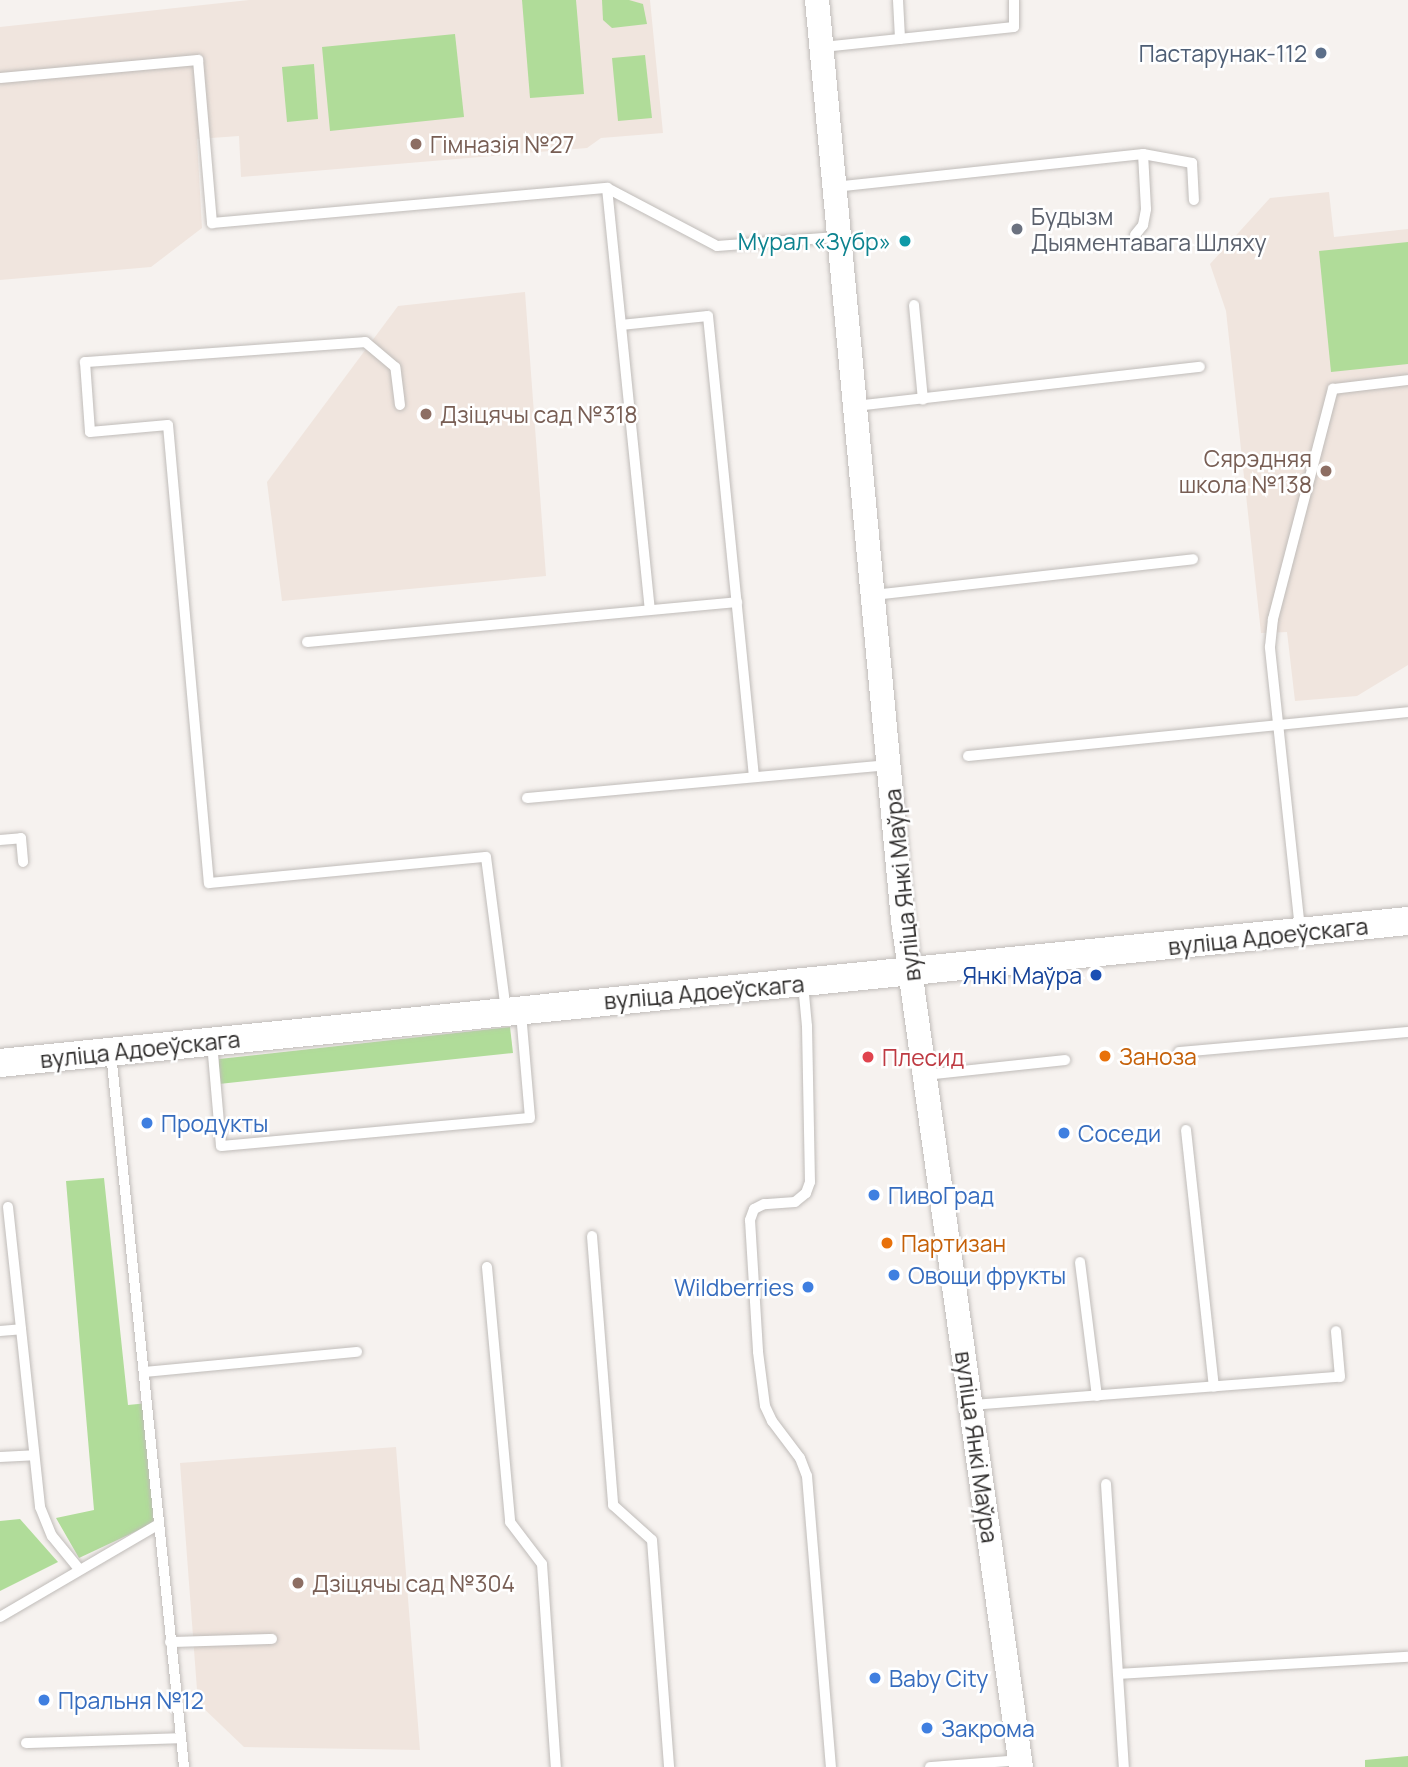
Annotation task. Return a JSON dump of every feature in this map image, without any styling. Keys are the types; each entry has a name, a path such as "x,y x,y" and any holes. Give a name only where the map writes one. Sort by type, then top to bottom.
{"main road":[{"name":"вуліца Адоеўскага","path":"0,1063 1408,921"}],"street":[{"name":"вуліца Янкі Маўра","path":"817,0 911,973 1021,1764"}],"lane":[{"path":"898,0 901,39"},
{"path":"822,48 1014,27 1014,0"},
{"path":"0,78 198,60 212,223 607,188 718,246 839,237"},
{"path":"1135,235 1143,225 1146,209 1143,154"},
{"path":"834,187 1143,154 1192,163 1194,201"},
{"path":"607,188 650,609"},
{"path":"914,305 923,400"},
{"path":"621,325 708,316 754,777"},
{"path":"212,1042 221,1146 530,1118 485,857 209,883 168,425 90,432 85,362 365,342 395,367 400,405"},
{"path":"855,406 1200,367"},
{"path":"1300,933 1270,647 1273,619 1333,388 1408,380"},
{"path":"873,595 1194,559"},
{"path":"307,642 737,602"},
{"path":"968,756 1408,712"},
{"path":"527,798 890,765"},
{"path":"0,840 21,838 23,862"},
{"path":"803,983 807,1026 810,1182 806,1194 795,1202 764,1204 754,1209 750,1220 758,1352 765,1406 772,1421 800,1458 807,1476 831,1767"},
{"path":"1179,1052 1408,1032"},
{"path":"111,1052 184,1767"},
{"path":"925,1075 1065,1060"},
{"path":"1186,1130 1214,1386"},
{"path":"8,1207 40,1507 52,1536 79,1569"},
{"path":"592,1236 613,1505 652,1540 669,1767"},
{"path":"1080,1262 1097,1396"},
{"path":"487,1267 510,1522 542,1564 556,1767"},
{"path":"0,1331 20,1329"},
{"path":"972,1405 1339,1377 1336,1331"},
{"path":"144,1372 357,1352"},
{"path":"0,1457 34,1455"},
{"path":"1106,1484 1124,1767"},
{"path":"0,1618 159,1524"},
{"path":"170,1642 272,1639"},
{"path":"1118,1674 1408,1657"},
{"path":"26,1743 181,1738"},
{"path":"930,1767 1021,1764"}],"shaded area":[{"name":"Гімназія №27","path":"249,0 650,0 663,133 601,138 587,148 241,177 239,136 197,139 202,228 151,267 0,280 0,27"},
{"name":"Сярэдняя школа №138","path":"1329,192 1334,237 1408,229 1408,665 1357,696 1295,701 1287,632 1261,633 1226,311 1210,264 1270,198"},
{"name":"Дзіцячы сад №318","path":"525,292 546,576 282,601 267,482 398,306"},
{"name":"Дзіцячы сад №304","path":"396,1447 420,1750 244,1747 198,1703 180,1463"}],"green space":[{"path":"522,0 576,0 584,94 530,98"},
{"path":"602,0 629,0 643,4 647,24 612,28 603,20"},
{"path":"455,34 464,117 330,131 322,47"},
{"path":"645,55 652,118 618,121 612,58"},
{"path":"314,64 318,119 287,122 282,67"},
{"path":"1408,242 1408,364 1331,372 1319,251"},
{"path":"510,1027 513,1053 219,1084 219,1059"},
{"path":"104,1178 128,1405 148,1403 160,1520 79,1558 56,1518 94,1510 66,1181"},
{"path":"20,1519 58,1562 0,1591 0,1521"},
{"path":"1408,1756 1408,1767 1365,1767 1365,1760"}],"place":[{"name":"Пастарунак-112","path":"1321,53"},
{"name":"Гімназія №27","path":"416,144"},
{"name":"Будызм Дыяментавага Шляху","path":"1017,229"},
{"name":"Мурал «Зубр»","path":"905,241"},
{"name":"Дзіцячы сад №318","path":"426,414"},
{"name":"Сярэдняя школа №138","path":"1326,471"},
{"name":"Янкі Маўра","path":"1096,975"},
{"name":"Заноза","path":"1105,1056"},
{"name":"Плесид","path":"868,1057"},
{"name":"Продукты","path":"147,1123"},
{"name":"Соседи","path":"1064,1133"},
{"name":"ПивоГрад","path":"874,1195"},
{"name":"Партизан","path":"887,1243"},
{"name":"Овощи фрукты","path":"894,1275"},
{"name":"Wildberries","path":"808,1287"},
{"name":"Дзіцячы сад №304","path":"298,1583"},
{"name":"Baby City","path":"875,1678"},
{"name":"Пральня №12","path":"44,1700"},
{"name":"Закрома","path":"927,1728"}]}
